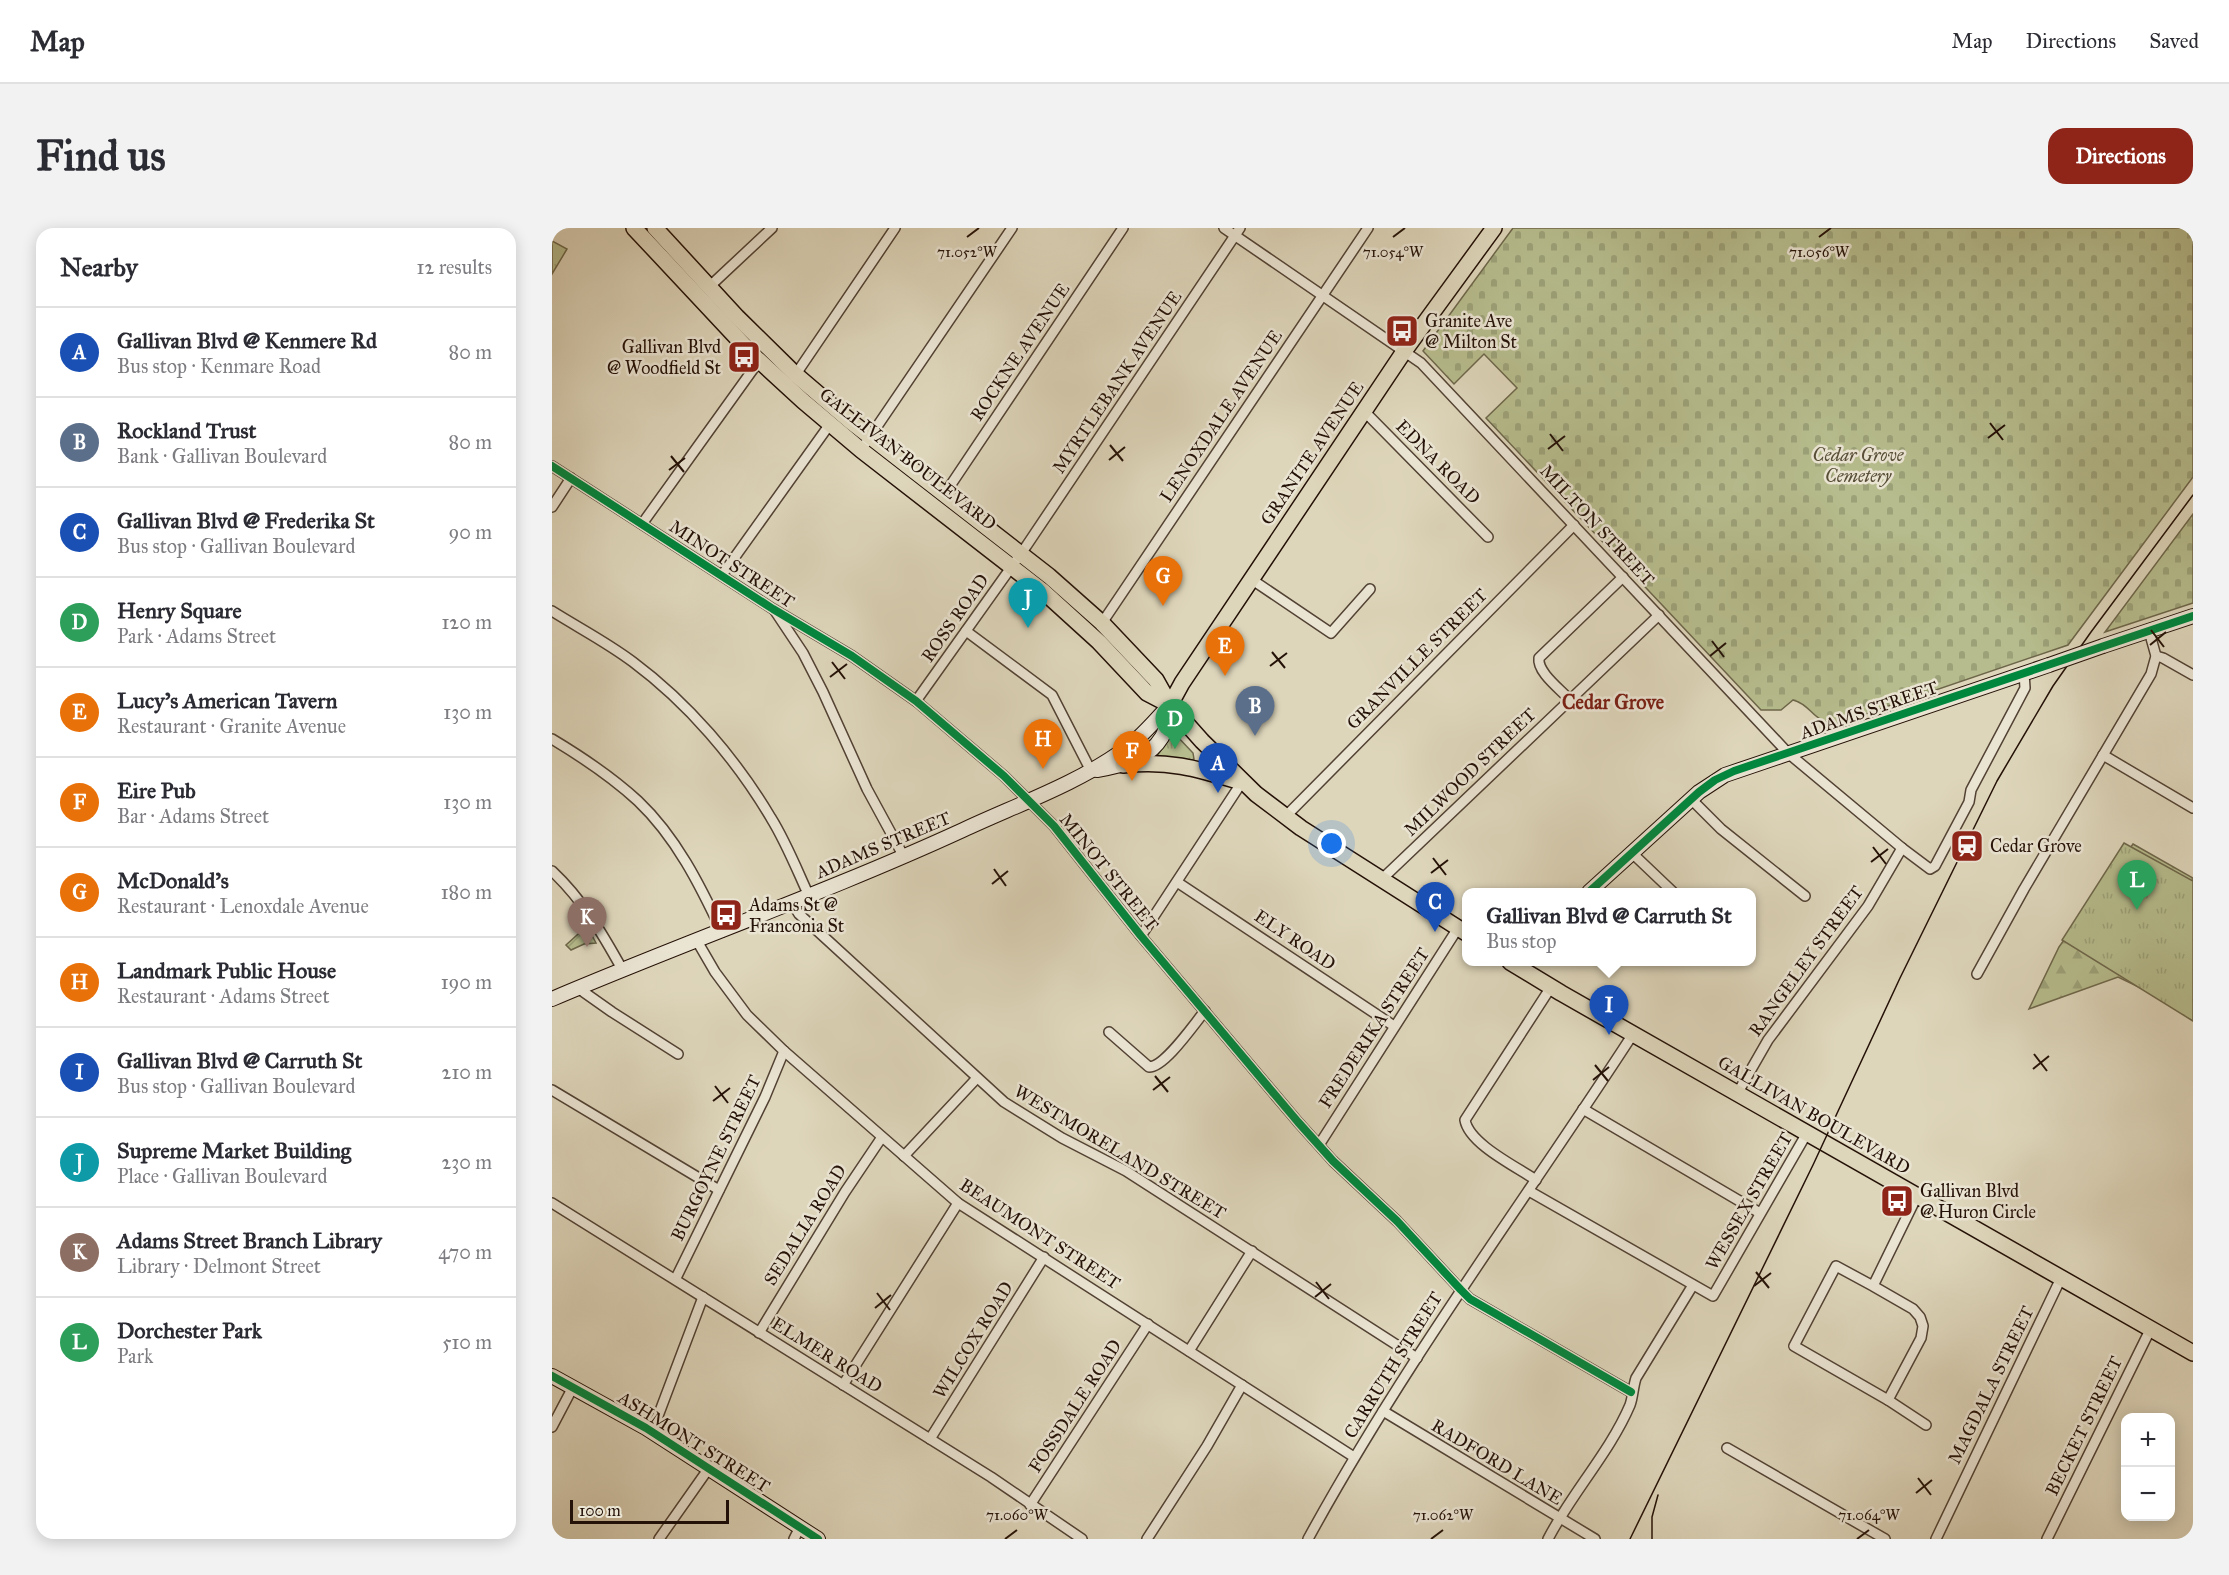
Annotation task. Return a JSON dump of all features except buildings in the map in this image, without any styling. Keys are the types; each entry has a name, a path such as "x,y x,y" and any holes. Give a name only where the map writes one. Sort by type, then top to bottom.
{"highway":[{"name":"GALLIVAN BOULEVARD","path":"634,228 759,361 791,380 866,444 1102,623 1156,680 1170,705 1242,782 1285,817 1462,931"},
{"name":"GALLIVAN BOULEVARD","path":"655,228 830,424 866,444 944,495 1016,560 1087,630 1146,693 1170,705"},
{"name":"GRANITE AVENUE","path":"1170,705 1182,682 1405,350 1494,228"},
{"path":"1123,765 1175,764 1242,782"},
{"name":"GALLIVAN BOULEVARD","path":"1521,966 1551,987 2193,1353"}],"main road":[{"name":"ADAMS STREET","path":"1593,888 1691,799 1715,780 1734,771 2193,616"},
{"name":"ADAMS STREET","path":"1091,771 1123,765 1142,756 1163,736 1170,705"},
{"name":"ADAMS STREET","path":"552,999 904,857 1091,771 1136,740 1170,705"},
{"name":"ASHMONT STREET","path":"552,1376 652,1432 709,1468 797,1533 818,1539"}],"street":[{"path":"709,287 772,228"},
{"path":"791,380 895,228"},
{"path":"866,444 1012,228"},
{"name":"ROCKNE AVENUE","path":"944,495 1123,228"},
{"name":"MILTON STREET","path":"1224,228 1237,232 1323,295 1405,350 1425,368 1788,753 1927,868 1935,866 1969,802 1971,790 2025,688 2024,673"},
{"name":"LENOXDALE AVENUE","path":"1102,623 1368,228"},
{"name":"MYRTLEBANK AVENUE","path":"1016,560 1237,232"},
{"path":"642,524 759,361"},
{"name":"EDNA ROAD","path":"1364,411 1488,537"},
{"path":"722,575 830,424"},
{"name":"MINOT STREET","path":"552,466 773,609 852,656 916,700 1004,776 1054,825 1141,936 1333,1161 1397,1221 1470,1299 1631,1392"},
{"path":"552,507 571,478"},
{"name":"GRANVILLE STREET","path":"1285,817 1574,525"},
{"name":"ROSS ROAD","path":"916,700 1016,560"},
{"path":"1569,699 1538,664 1539,658 1623,577"},
{"path":"1251,579 1331,633 1370,590"},
{"path":"773,609 803,653 867,789 904,857"},
{"path":"552,611 633,662 684,707 726,754 754,792 772,820 809,896"},
{"name":"MILWOOD STREET","path":"1382,879 1659,615"},
{"path":"966,631 1052,695 1091,771"},
{"path":"1977,974 2024,889 2151,674 2156,656 2149,631"},
{"path":"2156,656 2193,675"},
{"path":"552,739 610,778 638,801 667,834 698,880 722,932"},
{"path":"2103,755 2193,808"},
{"path":"1141,936 1242,782"},
{"path":"1691,799 1721,829 1805,896"},
{"name":"RANGELEY STREET","path":"1737,1094 1768,1040 1868,906 1902,848"},
{"path":"1632,853 1669,888"},
{"path":"552,871 580,901 601,931 622,969"},
{"name":"ELY ROAD","path":"1177,882 1394,1026"},
{"name":"WESTMORELAND STREET","path":"792,903 799,914 1004,1102 1027,1118 1126,1172 1417,1358"},
{"name":"FREDERIKA STREET","path":"1319,1145 1394,1026 1462,931"},
{"name":"BEAUMONT STREET","path":"697,941 715,972 747,1015 958,1203 1354,1457"},
{"path":"1536,1179 1489,1149 1472,1135 1465,1120 1551,987"},
{"path":"578,988 678,1054"},
{"path":"1109,1032 1149,1067 1152,1067 1163,1060 1205,1011"},
{"name":"CARRUTH STREET","path":"1308,1539 1354,1457 1417,1358 1633,1034"},
{"name":"BURGOYNE STREET","path":"676,1278 765,1097 784,1050"},
{"path":"904,1156 977,1078"},
{"path":"552,1090 718,1190"},
{"path":"1583,1109 1760,1213"},
{"name":"WESSEX STREET","path":"1693,1285 1713,1296 1807,1133"},
{"name":"SEDALIA ROAD","path":"759,1332 845,1192 882,1137"},
{"path":"1529,1191 1693,1285 1636,1378 1631,1392 1631,1403 1584,1484 1548,1539"},
{"path":"1873,1286 1917,1196"},
{"name":"ELMER ROAD","path":"552,1203 676,1278 991,1477 1082,1539"},
{"path":"843,1385 958,1203"},
{"path":"1189,1351 1252,1251"},
{"name":"WILCOX ROAD","path":"930,1439 1044,1257"},
{"path":"1888,1400 1921,1338 1923,1326 1920,1317 1913,1309 1836,1266 1794,1346 1888,1400 1926,1425"},
{"name":"MAGDALA STREET","path":"1936,1539 2061,1278"},
{"path":"652,1432 704,1297"},
{"name":"FOSSDALE ROAD","path":"1030,1505 1148,1324"},
{"name":"BECKET STREET","path":"2047,1539 2151,1328"},
{"path":"1147,1539 1207,1446 1242,1385"},
{"path":"552,1427 573,1387"},
{"name":"RADFORD LANE","path":"1383,1411 1595,1539"},
{"path":"1726,1448 1885,1539"},
{"path":"659,1539 709,1468"}],"green space":[{"name":"Cedar Grove Cemetery","path":"1513,228 2193,228 2193,477 2068,645 1839,723 1830,723 1818,718 1805,706 1793,700 1781,710 1761,710 1486,418 1517,388 1484,354 1454,384 1423,351"},
{"path":"552,241 567,249 552,274"},
{"path":"2193,514 2193,603 2105,632"},
{"path":"1172,734 1175,734 1193,753 1194,759 1190,761 1157,756"},
{"path":"2124,843 2193,881 2193,1021 2062,940"},
{"path":"2133,844 2193,878 2193,1013 2118,977 2029,1009 2059,947"},
{"path":"587,926 596,943 584,944 571,950 566,945"}],"tram line":[{"path":"1630,1539 1997,781 2053,686 2193,495"},
{"path":"1652,1539 1652,1517 1658,1495"}],"cycle path":[{"path":"552,466 773,609 852,656 916,701 1004,776 1054,826 1141,936 1298,1122 1333,1161 1397,1221 1470,1299 1631,1392"},
{"path":"1593,888 1699,792 1715,780 1734,771 2193,616"},
{"path":"552,1376 646,1428 818,1539"}],"place":[{"name":"Granite Ave @ Milton St","path":"1402,331"},
{"name":"Gallivan Blvd @ Woodfield St","path":"744,357"},
{"name":"McDonald's","path":"1163,606"},
{"name":"Supreme Market Building","path":"1028,628"},
{"name":"Lucy's American Tavern","path":"1225,676"},
{"name":"Rockland Trust","path":"1255,736"},
{"name":"Henry Square","path":"1175,749"},
{"name":"Landmark Public House","path":"1043,769"},
{"name":"Eire Pub","path":"1132,781"},
{"name":"Gallivan Blvd @ Kenmere Rd","path":"1218,793"},
{"name":"Cedar Grove","path":"1967,846"},
{"name":"Dorchester Park","path":"2137,910"},
{"name":"Adams St @ Franconia St","path":"726,915"},
{"name":"Gallivan Blvd @ Frederika St","path":"1435,932"},
{"name":"Adams Street Branch Library","path":"587,947"},
{"name":"Gallivan Blvd @ Carruth St","path":"1609,1035"},
{"name":"Gallivan Blvd @ Huron Circle","path":"1897,1201"}],"district":[{"name":"Cedar Grove","path":"1613,702"}]}
